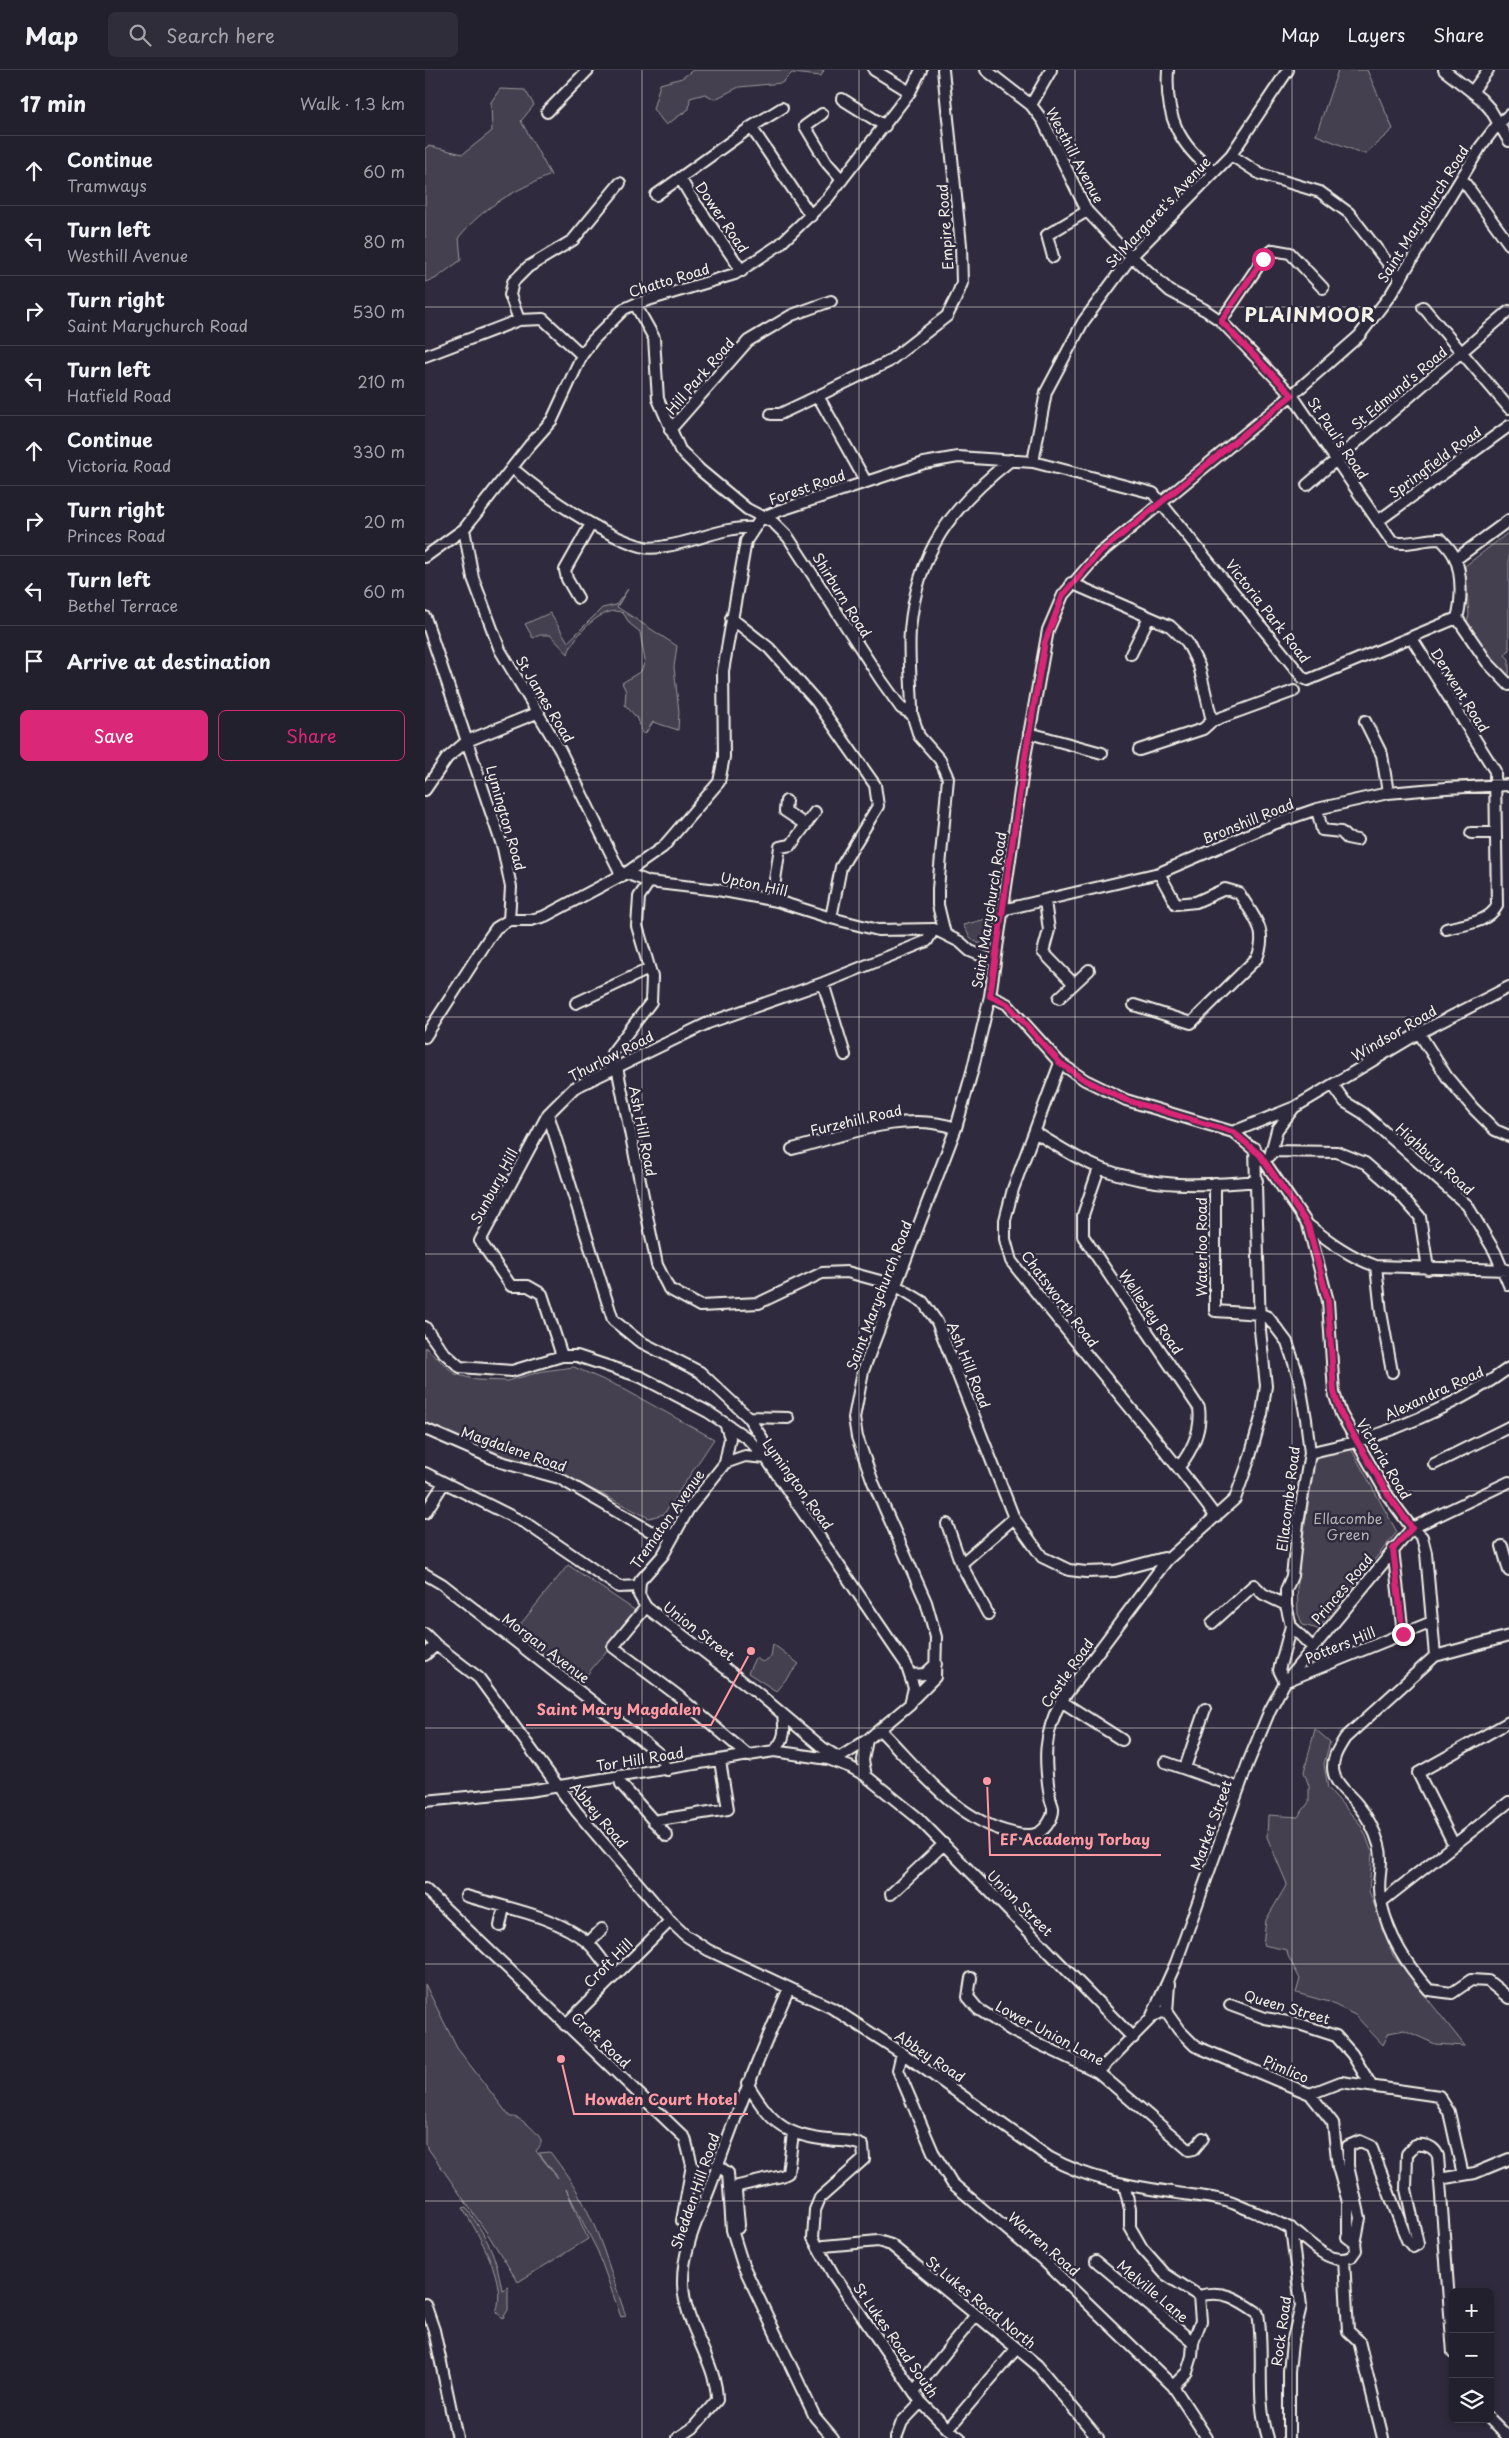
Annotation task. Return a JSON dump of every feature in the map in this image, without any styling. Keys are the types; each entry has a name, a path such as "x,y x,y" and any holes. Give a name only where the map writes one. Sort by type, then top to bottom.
{"street":[{"path":"547,112 588,70"},
{"path":"874,70 910,92"},
{"name":"Chatto Road","path":"425,557 464,529 552,420 582,355 614,318 624,309 635,304 742,271 779,245 811,216 842,180 910,92 921,70"},
{"name":"Empire Road","path":"784,424 775,414 818,396 888,362 947,316 957,298 962,283 961,245 943,70"},
{"name":"Westhill Avenue","path":"986,70 1031,104 1043,121 1087,210 1131,257 1170,291 1221,321 1292,395"},
{"path":"1031,104 1051,70"},
{"path":"1168,70 1168,102 1171,117 1199,160 1214,172"},
{"name":"St Margaret's Avenue","path":"1033,462 1046,392 1083,322 1131,257 1231,155 1288,70"},
{"path":"1444,70 1490,109 1509,141"},
{"path":"1472,92 1488,70"},
{"path":"842,99 885,126"},
{"name":"Dower Road","path":"656,195 751,127 782,108"},
{"path":"822,114 805,126 827,163 842,180"},
{"name":"Saint Marychurch Road","path":"936,1664 936,1637 926,1602 873,1482 857,1437 854,1418 863,1371 956,1128 990,996 1029,733 1048,630 1063,595 1071,583 1098,554 1292,395 1359,336 1400,279 1481,146 1498,124 1509,115"},
{"path":"751,127 811,216"},
{"path":"1231,155 1260,174 1319,192 1349,213 1400,279"},
{"name":"Dower Road","path":"680,178 689,195 742,271"},
{"path":"1462,179 1509,244"},
{"path":"519,320 510,295 513,282 527,267 573,240 620,183"},
{"path":"1053,257 1047,234 1087,210"},
{"path":"1221,321 1263,259 1273,250 1290,253 1323,288"},
{"name":"Hill Park Road","path":"670,430 748,341 792,315 831,301"},
{"name":"Shirburn Road","path":"635,304 654,338 658,399 670,430 681,450 700,470 761,518 774,523 788,537 881,680 901,708 912,714 919,736 940,760 948,778 938,889 938,905 945,934"},
{"path":"1423,307 1509,408"},
{"name":"St Edmund's Road","path":"1307,485 1509,311"},
{"path":"425,356 519,320 543,319 582,355"},
{"name":"St Paul's Road","path":"1292,395 1393,542 1407,544 1429,538 1441,539 1456,560"},
{"path":"818,396 866,482"},
{"name":"Springfield Road","path":"1377,520 1509,426"},
{"name":"Forest Road","path":"624,874 663,846 719,782 724,757 723,671 731,618 747,541 753,528 761,518 924,463 958,458 1033,462 1146,490 1153,493 1161,503"},
{"path":"912,714 910,631 917,584 925,559 941,531 971,494 1011,460"},
{"path":"512,468 591,524 607,533 645,548 689,542 741,528 753,528"},
{"name":"Victoria Park Road","path":"1161,503 1303,678 1308,680 1457,618"},
{"path":"1509,520 1456,560 1460,586 1457,618 1487,662 1509,685"},
{"path":"578,598 567,579 565,570 591,524"},
{"name":"St James Road","path":"464,529 473,578 500,650 539,712 624,874"},
{"path":"1071,583 1170,626 1187,642 1199,666 1212,721"},
{"name":"Lymington Road","path":"425,617 503,848 511,887 509,920"},
{"path":"1131,654 1149,617"},
{"path":"731,618 769,648 816,701 875,785 878,806 841,867 831,918"},
{"name":"Derwent Road","path":"1411,637 1495,771 1497,906 1483,920 1446,929"},
{"path":"1139,750 1203,728 1212,721 1294,691"},
{"path":"425,790 447,758 467,740 539,712"},
{"path":"1365,721 1382,755 1388,793"},
{"path":"1029,733 1102,753"},
{"name":"Bronshill Road","path":"1002,910 1159,873 1273,824 1317,809 1388,793 1495,784 1509,785"},
{"path":"786,801 785,811 806,825"},
{"path":"1317,809 1322,830 1341,832 1347,838 1357,840"},
{"path":"772,900 780,847 791,845 815,812"},
{"path":"1471,833 1496,833"},
{"path":"1134,1005 1191,1023 1257,958 1262,946 1263,936 1259,925 1239,893 1225,889 1196,902 1177,904 1159,873"},
{"path":"425,1037 496,928 509,920 531,920 545,916 624,874"},
{"name":"Upton Hill","path":"624,874 649,882 719,890 772,900 878,930 934,929 945,934 969,951 995,960"},
{"path":"613,1068 613,1053 651,1002 652,977 637,926 639,898 649,882"},
{"path":"1045,901 1049,930 1043,952 1074,984"},
{"name":"Thurlow Road","path":"548,1114 574,1088 613,1068 709,1023 823,983 927,941 934,929"},
{"path":"576,1003 649,969"},
{"path":"1059,998 1089,970"},
{"path":"823,983 845,1056"},
{"name":"Windsor Road","path":"1233,1132 1295,1106 1419,1033 1509,987"},
{"name":"Victoria Road","path":"990,996 1007,1004 1060,1063 1085,1080 1126,1100 1233,1132 1255,1148 1308,1225 1328,1301 1334,1392 1341,1414 1356,1442 1389,1496 1412,1528 1422,1537 1426,1553 1435,1656"},
{"path":"1419,1033 1447,1077 1473,1108 1495,1130 1509,1136"},
{"name":"Chatsworth Road","path":"1060,1063 1036,1133 1013,1189 1005,1220 1005,1239 1011,1261 1098,1372 1179,1467 1216,1517"},
{"name":"Ash Hill Road","path":"613,1068 657,1264 669,1289 700,1306 717,1307 759,1303 822,1273 847,1272 895,1285 923,1302 937,1322 1014,1518 1042,1557 1069,1570 1115,1571 1163,1558 1167,1560"},
{"name":"Highbury Road","path":"1333,1085 1345,1102 1363,1113 1467,1205 1505,1270"},
{"name":"Windsor Road","path":"1267,1166 1277,1130 1295,1106"},
{"path":"548,1114 613,1320 639,1341 700,1372 748,1417 762,1438 766,1458 745,1456 725,1463"},
{"name":"Sunbury Hill","path":"548,1114 479,1242 511,1286 528,1286 542,1294 562,1356"},
{"name":"Furzehill Road","path":"792,1149 902,1121 937,1122 956,1128"},
{"path":"1036,1133 1099,1168 1131,1178 1159,1183 1257,1181"},
{"path":"1255,1148 1261,1314"},
{"path":"1272,1151 1337,1152 1365,1163 1395,1189 1421,1217 1428,1269"},
{"name":"Wellesley Road","path":"1099,1168 1083,1215 1082,1230 1084,1240 1199,1408 1201,1420 1192,1450 1179,1467"},
{"name":"Waterloo Road","path":"1215,1183 1215,1311 1261,1314"},
{"path":"1308,1225 1336,1247 1358,1260 1376,1266 1505,1270 1509,1285"},
{"path":"1376,1266 1381,1312 1393,1372"},
{"name":"Ellacombe Road","path":"1261,1314 1269,1317 1287,1342 1299,1378 1310,1453 1298,1523 1292,1576 1286,1590 1286,1605 1291,1626 1279,1670 1285,1682"},
{"name":"Castle Road","path":"880,1730 941,1791 977,1821 1018,1834 1037,1834 1046,1828 1053,1809 1050,1800 1045,1754 1050,1721 1061,1702 1167,1560 1235,1499 1249,1460 1262,1414 1265,1386 1260,1330 1261,1314"},
{"name":"Lymington Road","path":"425,1327 442,1351 460,1367 512,1371 562,1356 593,1360 641,1377 675,1393 747,1438 766,1458 897,1651 914,1688 913,1699"},
{"name":"Alexandra Road","path":"1310,1453 1356,1442 1407,1423 1492,1382 1509,1368"},
{"path":"748,1417 788,1418"},
{"name":"Trematon Avenue","path":"638,1590 663,1555 688,1510 725,1463 730,1438 725,1423"},
{"path":"1433,1464 1509,1426"},
{"name":"Magdalene Road","path":"425,1429 501,1462 559,1478 650,1531 673,1535"},
{"path":"425,1474 527,1524 619,1587 638,1590"},
{"path":"425,1513 443,1482"},
{"name":"Princes Road","path":"1285,1682 1412,1528 1509,1482"},
{"path":"961,1564 1014,1518"},
{"path":"947,1524 961,1564 988,1614"},
{"path":"1502,1546 1509,1571"},
{"path":"1393,1549 1403,1634"},
{"name":"Morgan Avenue","path":"425,1574 442,1584 610,1714 658,1753 667,1770"},
{"path":"1212,1623 1254,1585 1263,1594 1286,1605"},
{"name":"Union Street","path":"638,1590 646,1608 823,1748 866,1776 918,1818 1133,2038"},
{"path":"646,1608 613,1646 677,1695 749,1756"},
{"name":"Potters Hill","path":"1285,1682 1432,1622"},
{"path":"1291,1626 1312,1647"},
{"path":"425,1634 436,1645 479,1678 558,1786"},
{"path":"1509,1636 1435,1656 1345,1738 1337,1749 1333,1764 1333,1774 1337,1782 1367,1818 1380,1846 1377,1891 1396,1947 1413,1972 1429,1990 1452,1993 1471,1980 1488,1981 1509,1998"},
{"path":"425,1655 436,1645"},
{"path":"909,1675 925,1674 936,1664"},
{"path":"836,1758 867,1740 911,1704 913,1699 935,1677 936,1664"},
{"name":"Market Street","path":"1098,2072 1151,2018 1169,1980 1239,1788 1270,1710 1285,1682"},
{"path":"1061,1702 1122,1740"},
{"path":"1185,1768 1205,1709"},
{"path":"775,1751 782,1742 785,1732 783,1715"},
{"path":"1454,1845 1419,1773 1509,1722"},
{"path":"866,1776 863,1760 867,1740"},
{"name":"Tor Hill Road","path":"425,1801 558,1786 667,1770 775,1751 836,1758"},
{"path":"653,1821 728,1809 720,1761"},
{"path":"1165,1762 1239,1788"},
{"path":"619,1776 621,1784 667,1836"},
{"name":"Abbey Road","path":"558,1786 670,1921 708,1950 832,2008 902,2053 1050,2158 1071,2170 1094,2178 1232,2203 1291,2228 1324,2254 1342,2259"},
{"path":"1381,1902 1509,1802"},
{"path":"891,1894 943,1844"},
{"name":"Croft Road","path":"425,1889 685,2138 692,2165 682,2221 691,2236"},
{"path":"466,1896 533,1914 573,1933 587,1943 614,1976"},
{"path":"500,1926 504,1907"},
{"name":"Croft Hill","path":"565,2025 670,1921"},
{"path":"587,1943 602,1929"},
{"name":"Lower Union Lane","path":"971,1978 968,1997 978,2009 1014,2032 1098,2072 1189,2150 1194,2149 1203,2138"},
{"name":"Market Street","path":"1167,2013 1169,1980"},
{"name":"Shedden Hill Road","path":"678,2438 693,2428 717,2400 714,2379 684,2300 683,2281 691,2236 747,2083 789,1988"},
{"name":"Queen Street","path":"1230,2005 1265,2018 1299,2024 1336,2036 1352,2054 1371,2085"},
{"path":"1151,2018 1161,2012 1167,2013"},
{"name":"Pimlico","path":"1167,2013 1179,2030 1195,2046 1310,2094 1333,2123 1339,2167 1349,2202 1350,2239"},
{"name":"Warren Road","path":"902,2053 898,2070 933,2152 952,2183 1042,2259 1173,2386 1207,2438"},
{"path":"1310,2094 1341,2082 1439,2096 1449,2112 1463,2175"},
{"path":"732,2230 738,2228 739,2225 738,2186 788,2173 793,2133 775,2120 747,2083"},
{"name":"St Lukes Road South","path":"793,2133 817,2139 854,2141 863,2146 864,2159 821,2198 815,2210 813,2238 833,2274 915,2390 921,2402 948,2429 960,2438"},
{"path":"1383,2438 1359,2341 1348,2332 1342,2259 1354,2254 1350,2239 1360,2218 1348,2166 1347,2149 1350,2143 1360,2141 1371,2146 1410,2246 1413,2247 1418,2244 1406,2189 1406,2160 1411,2147 1425,2145 1436,2152 1451,2333"},
{"path":"1439,2179 1493,2167 1509,2159"},
{"path":"717,2164 727,2173 732,2230 743,2265 815,2417 833,2438"},
{"path":"1124,2184 1130,2209 1130,2227 1142,2248 1165,2274 1199,2296 1214,2292 1233,2298 1257,2313 1261,2335 1261,2416 1268,2438"},
{"name":"Rock Road","path":"1289,2438 1289,2371 1292,2343 1301,2306 1291,2228"},
{"name":"St Lukes Road North","path":"819,2248 878,2241 891,2245 1037,2365 1098,2438"},
{"name":"Melville Lane","path":"1096,2261 1193,2342"},
{"path":"1173,2386 1187,2372 1192,2356 1193,2342 1201,2321 1199,2296"},
{"path":"425,2304 434,2330 457,2438"},
{"path":"915,2390 976,2315"},
{"path":"948,2429 1016,2349"},
{"path":"895,2438 902,2422 921,2402"},
{"path":"1494,2423 1509,2438"}],"green space":[{"path":"693,70 824,70 821,76 792,73 782,83 739,87 715,99 705,94 690,98 689,109 666,125 653,109 660,84 682,78"},
{"path":"1338,70 1367,70 1393,129 1366,153 1361,153 1316,135"},
{"path":"500,89 525,90 534,105 521,121 551,175 513,193 479,216 459,237 461,260 435,279 425,282 425,148 429,146 463,154 492,131 491,102"},
{"path":"1509,532 1509,650 1505,655 1509,659 1509,677 1496,666 1467,622 1469,615 1465,566"},
{"path":"628,589 617,607 677,646 674,667 679,712 678,730 653,722 645,734 642,733 638,719 625,705 626,691 622,683 641,671 645,661 640,632 630,624 623,613 615,611 598,617 582,631 568,654 550,635 540,635 533,638 525,624 550,613 568,642 602,608 616,605"},
{"path":"990,918 986,940 979,944 970,937 963,925"},
{"path":"425,1347 455,1374 477,1380 507,1381 543,1371 574,1367 620,1387 714,1439 664,1514 649,1518 546,1466 486,1452 425,1422"},
{"name":"Ellacombe Green","path":"1349,1445 1397,1532 1318,1629 1303,1625 1298,1614 1297,1581 1315,1454"},
{"path":"568,1565 636,1611 627,1626 581,1682 515,1631"},
{"path":"773,1644 799,1664 776,1691 748,1673 755,1658 763,1662 771,1657"},
{"path":"1315,1729 1330,1742 1324,1764 1328,1788 1360,1824 1372,1853 1369,1891 1393,1955 1465,2046 1435,2044 1404,2030 1389,2033 1383,2045 1355,2015 1329,2002 1296,1993 1300,1979 1288,1956 1287,1950 1263,1945 1266,1920 1287,1884 1267,1837 1268,1815 1298,1817 1309,1802 1309,1786 1304,1772"},
{"path":"425,1984 457,2048 510,2117 523,2121 539,2137 541,2143 536,2151 558,2178 539,2153 550,2152 575,2187 598,2236 626,2316 621,2317 598,2252 566,2189 588,2239 518,2282 489,2236 425,2144"},
{"path":"466,2207 490,2246 497,2265 502,2290 508,2287 508,2310 503,2318 496,2312 499,2300 495,2273 490,2259 463,2208"}],"place":[{"name":"Saint Mary Magdalen","path":"751,1651"},
{"name":"EF Academy Torbay","path":"987,1781"},
{"name":"Howden Court Hotel","path":"561,2059"}],"district":[{"name":"PLAINMOOR","path":"1310,314"}],"route":[{"path":"1263,259 1252,278 1221,321 1292,395 1098,554 1071,583 1063,595 1045,642 1025,757 990,996 1007,1004 1060,1063 1085,1080 1126,1100 1218,1126 1233,1132 1245,1140 1255,1148 1308,1225 1328,1301 1334,1392 1341,1414 1389,1496 1412,1528 1393,1549 1403,1634"}]}
